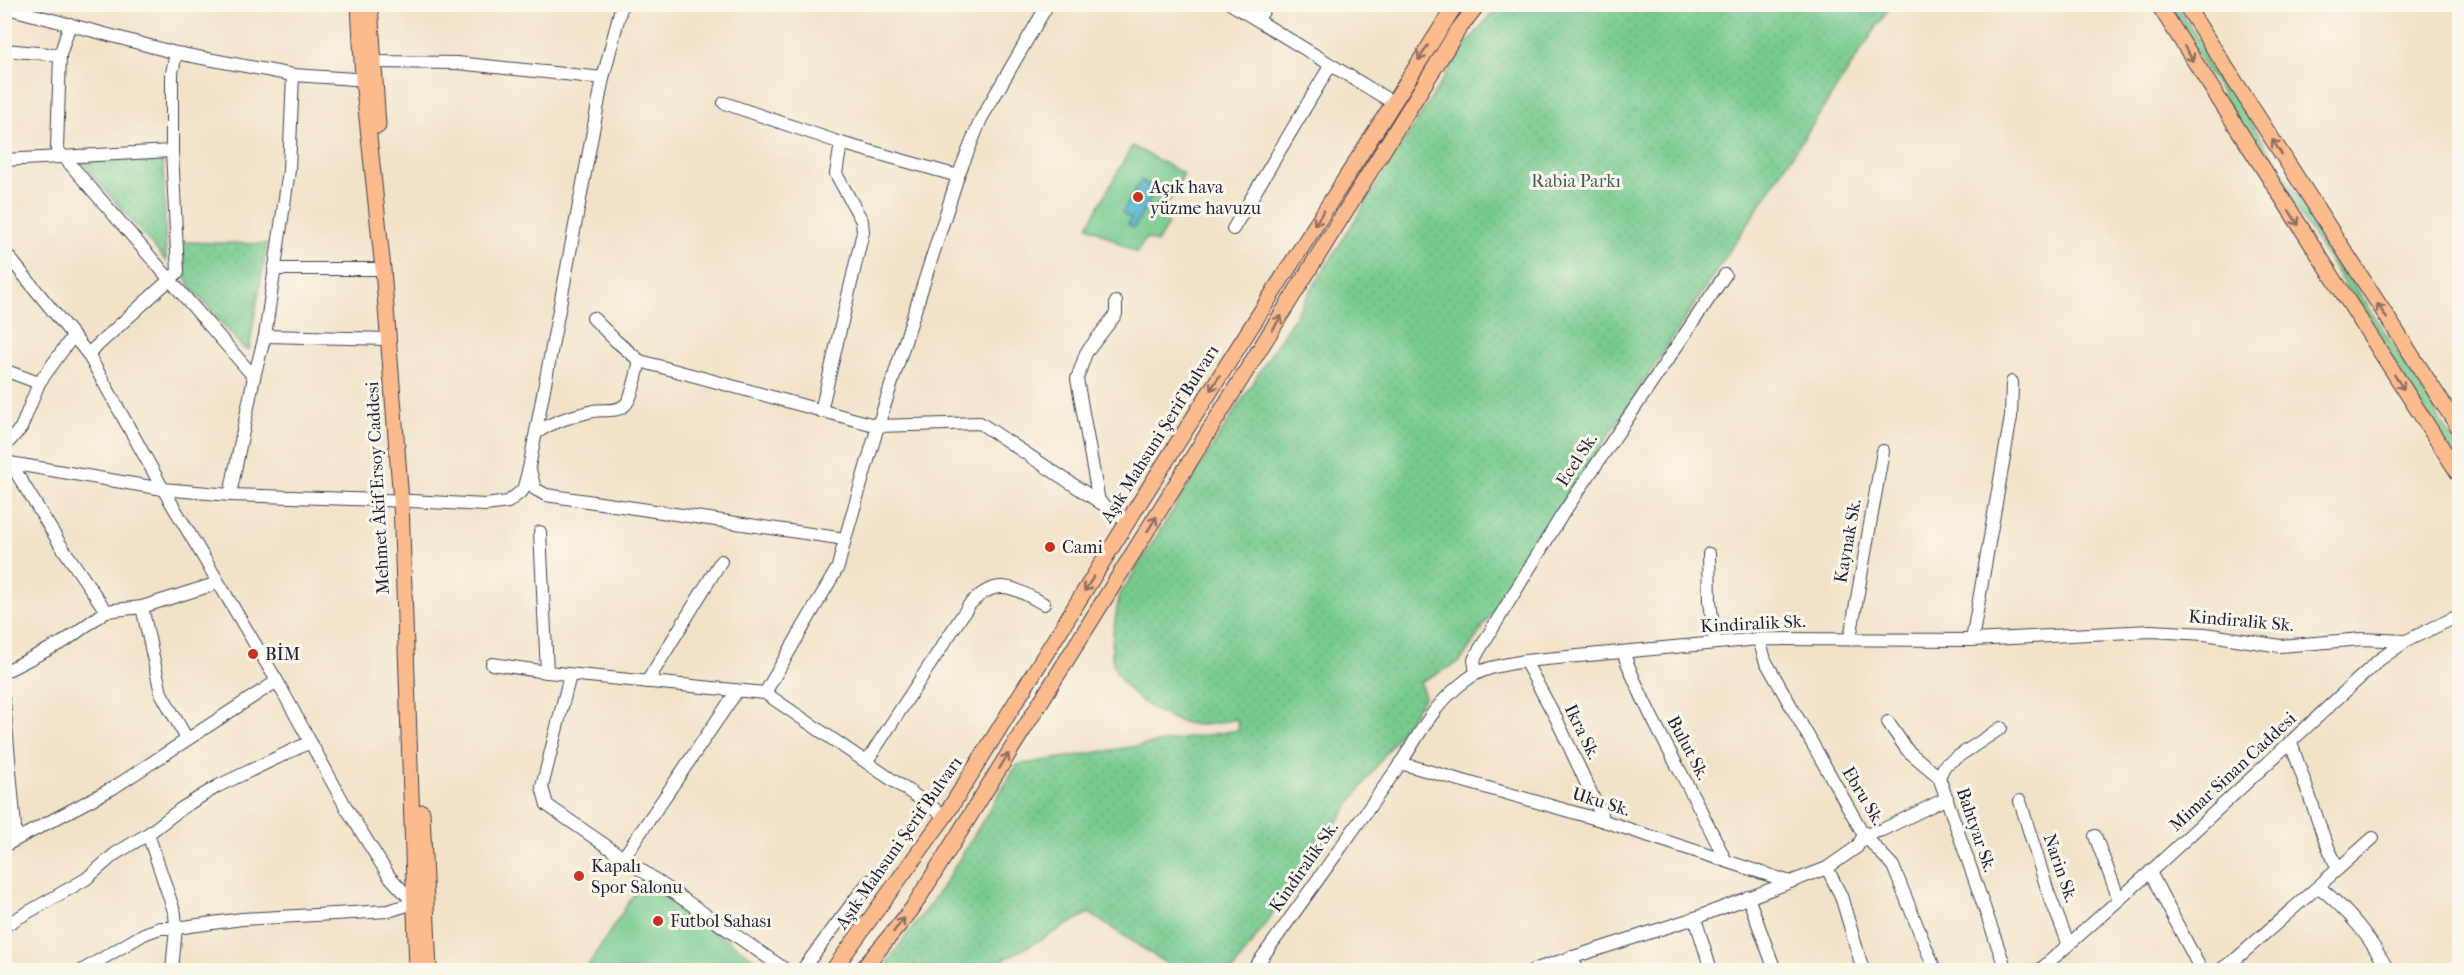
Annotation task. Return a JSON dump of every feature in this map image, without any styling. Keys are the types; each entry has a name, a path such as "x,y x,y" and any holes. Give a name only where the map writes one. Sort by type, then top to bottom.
{"main road":[{"name":"Mehmet Âkif Ersoy Caddesi","path":"359,4 368,80 406,501 429,970"},
{"name":"Mehmet Âkif Ersoy Caddesi","path":"370,4 373,62 368,80 388,339 406,501 417,970"},
{"name":"Aşık Mahsuni Şerif Bulvarı","path":"833,970 945,816 1128,521 1455,4"},
{"path":"862,970 912,909 1458,30 1478,4"},
{"path":"2158,4 2460,476"},
{"path":"2185,4 2460,430"}],"street":[{"path":"8,463 163,489 230,495 485,505 508,502 523,490 529,468 603,78 622,4"},
{"path":"765,693 838,567 878,426 958,176 981,119 1048,4"},
{"path":"1231,4 1392,102"},
{"path":"1258,21 1267,4"},
{"path":"4,7 176,53 293,75 368,80"},
{"path":"70,24 60,55 57,149 254,377"},
{"path":"4,50 60,55"},
{"path":"88,354 171,281 178,272 172,151 172,73 176,53"},
{"path":"373,62 458,63 603,78"},
{"path":"1233,229 1330,66"},
{"path":"230,495 264,336 289,170 293,75"},
{"path":"724,103 841,143 958,176"},
{"path":"821,411 863,232 862,221 836,174 841,143"},
{"path":"4,160 172,151"},
{"path":"4,251 88,354 163,489 277,681 347,809 389,876 414,903 388,911 242,919 176,928 159,928 144,934 83,970"},
{"path":"274,269 383,270"},
{"name":"Ecel Sk.","path":"1476,673 1474,660 1478,651 1562,515 1658,370 1725,275"},
{"path":"1100,502 1077,379 1086,353 1116,314 1116,302"},
{"path":"593,318 640,361 821,411 878,426 980,423 1128,521"},
{"path":"4,447 21,428 39,383 73,336"},
{"path":"264,336 388,339"},
{"path":"536,433 550,423 594,411 615,410 624,406 629,400 640,361"},
{"path":"4,370 39,383"},
{"path":"1972,640 2011,417 2012,382"},
{"name":"Kaynak Sk.","path":"1850,638 1882,451"},
{"path":"8,463 106,611"},
{"path":"529,468 535,489 546,495 845,539"},
{"path":"540,532 547,672"},
{"path":"1709,554 1710,601 1715,643"},
{"path":"647,682 721,561"},
{"path":"4,672 65,640 106,611 142,607 218,583"},
{"path":"867,760 969,605 982,592 995,586 1015,589 1044,604"},
{"path":"142,607 161,693 187,739"},
{"name":"Mimar Sinan Caddesi","path":"2040,970 2150,872 2379,660 2406,641 2460,615"},
{"name":"Kindiralik Sk.","path":"1253,970 1400,763 1425,722 1452,691 1476,673 1495,666 1525,661 1758,639 1972,640 2151,631 2205,634 2280,646 2362,639 2406,641"},
{"name":"Ebru Sk.","path":"1758,639 1765,660 1864,835 1893,866 1935,970"},
{"name":"Bulut Sk.","path":"1623,652 1637,689 1707,820 1725,860"},
{"name":"Ikra Sk.","path":"1525,661 1556,718 1604,821"},
{"path":"492,664 570,675 765,693 867,760 945,816"},
{"path":"570,675 542,787 547,805 786,970"},
{"path":"4,846 113,788 277,681"},
{"path":"623,858 737,691"},
{"path":"4,702 16,839"},
{"path":"1888,722 1907,750 1939,777"},
{"name":"Bahtyar Sk.","path":"2001,728 1945,765 1939,777 2006,970"},
{"path":"4,927 86,879 114,854 148,834 182,808 218,786 310,742"},
{"path":"2291,743 2324,838 2338,869"},
{"name":"Uku Sk.","path":"1400,763 1604,821 1790,882"},
{"path":"1533,970 1695,918 1827,868 1857,848 1864,835 1882,830 1947,798"},
{"name":"Narin Sk.","path":"2019,801 2048,892 2069,945"},
{"path":"148,834 175,914 172,970"},
{"path":"2095,836 2119,899"},
{"path":"2220,970 2319,887 2373,838"},
{"path":"1827,868 1841,896 1863,970"},
{"path":"2150,872 2201,970"},
{"path":"802,970 869,881"},
{"path":"2319,887 2339,903 2368,934 2388,970"},
{"path":"1748,897 1775,970"},
{"path":"1695,918 1711,970"},
{"path":"1571,957 1578,970"}],"green space":[{"name":"Rabia Parkı","path":"1499,5 1891,5 1460,662 1420,682 1425,697 1233,970 1176,970 1089,913 1005,959 971,970 881,970 941,889 1017,765 1239,730 1237,719 1200,725 1173,719 1158,712 1132,693 1115,669 1112,656 1119,596 1462,49"},
{"path":"2165,5 2176,5 2459,449 2459,463"},
{"name":"Açık hava yüzme havuzu","path":"1132,146 1184,174 1160,218 1168,224 1157,243 1146,238 1137,253 1088,226"},
{"path":"163,158 166,261 81,162"},
{"path":"182,242 267,244 249,350 243,348 193,290 185,276"},
{"name":"Futbol Sahası","path":"642,882 756,960 749,970 585,970"}],"water":[{"name":"Açık hava yüzme havuzu","path":"1141,180 1156,189 1134,228 1128,224 1131,219 1122,213"}],"place":[{"name":"Açık hava yüzme havuzu","path":"1138,197"},
{"name":"Cami","path":"1050,547"},
{"name":"BİM","path":"253,654"},
{"name":"Kapalı Spor Salonu","path":"579,876"},
{"name":"Futbol Sahası","path":"658,921"}]}
